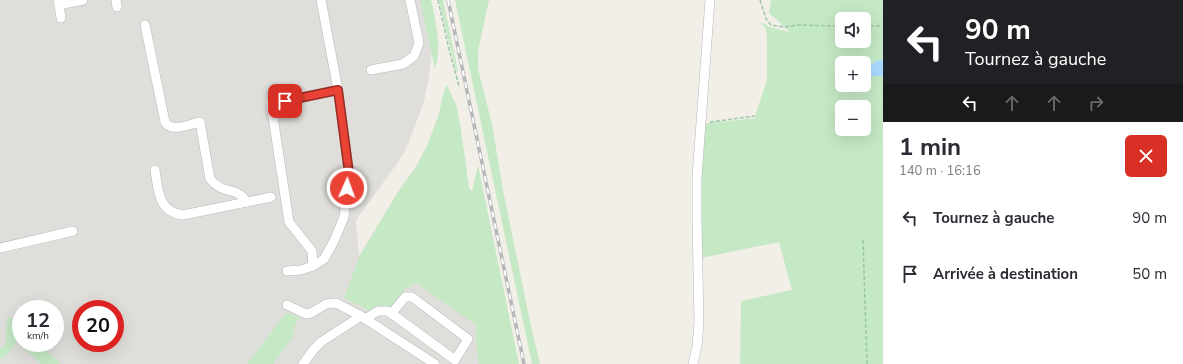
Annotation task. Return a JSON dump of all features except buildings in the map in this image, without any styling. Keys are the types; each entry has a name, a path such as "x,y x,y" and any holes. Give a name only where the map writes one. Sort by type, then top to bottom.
{"street":[{"path":"61,18 58,2 83,0"},
{"path":"287,271 301,270 313,266 324,259 334,241 344,217 349,173 338,90 322,0"},
{"path":"371,70 403,64 414,56 419,43 410,0"},
{"path":"693,364 697,346 699,323 697,177 710,0"},
{"path":"145,25 165,122 168,126 173,128 200,122 210,179 215,185 224,190 237,192 242,195 247,202"},
{"path":"313,266 312,251 289,222 271,104 338,90"},
{"path":"155,170 159,194 162,202 175,214 183,215 271,198"},
{"path":"0,248 73,231"},
{"path":"303,364 314,349 322,342 378,311 385,310 392,313 455,360 468,339 412,297 405,297 392,313"},
{"path":"287,305 306,314 311,313 326,304 336,303 363,318 435,364"}],"path":[{"path":"438,0 448,50 459,86"},
{"path":"760,0 766,19 771,25 785,27 796,25 835,26"},
{"path":"871,26 883,26"},
{"path":"700,123 755,116"},
{"path":"863,240 867,364"}],"shaded area":[{"path":"0,0 429,0 432,51 424,102 406,149 356,220 359,256 398,192 416,167 427,146 439,117 493,364 0,364"}],"green space":[{"path":"420,0 431,0 433,8 438,44 435,69"},
{"path":"439,0 443,0 458,72 456,71"},
{"path":"455,0 489,0 478,51 478,69 492,124 503,190 540,364 532,364"},
{"path":"771,0 883,0 883,59 876,61 871,65 871,56 835,56 835,92 871,92 871,77 883,76 883,364 740,364 741,301 792,290 779,242 701,258 701,171 704,125 708,123 756,118 755,116 767,80 766,29 760,21 769,27 790,32 769,13"},
{"path":"447,85 457,107 469,188 472,191 478,165 519,364 479,364 476,325 416,283 404,290 392,308 384,305 368,310 344,298 359,257 398,192 416,167 427,146 439,114 443,94"},
{"path":"289,313 299,318 292,331 295,334 273,364 247,364 285,314"},
{"path":"7,318 12,318 12,349 8,354 0,359 0,349 6,344"},
{"path":"28,352 48,352 62,364 41,364"}],"water":[{"path":"883,59 883,76 871,77 871,65 876,61"}],"railway":[{"path":"448,0 524,364"}],"route":[{"path":"285,101 338,90 349,173 347,188"}]}
